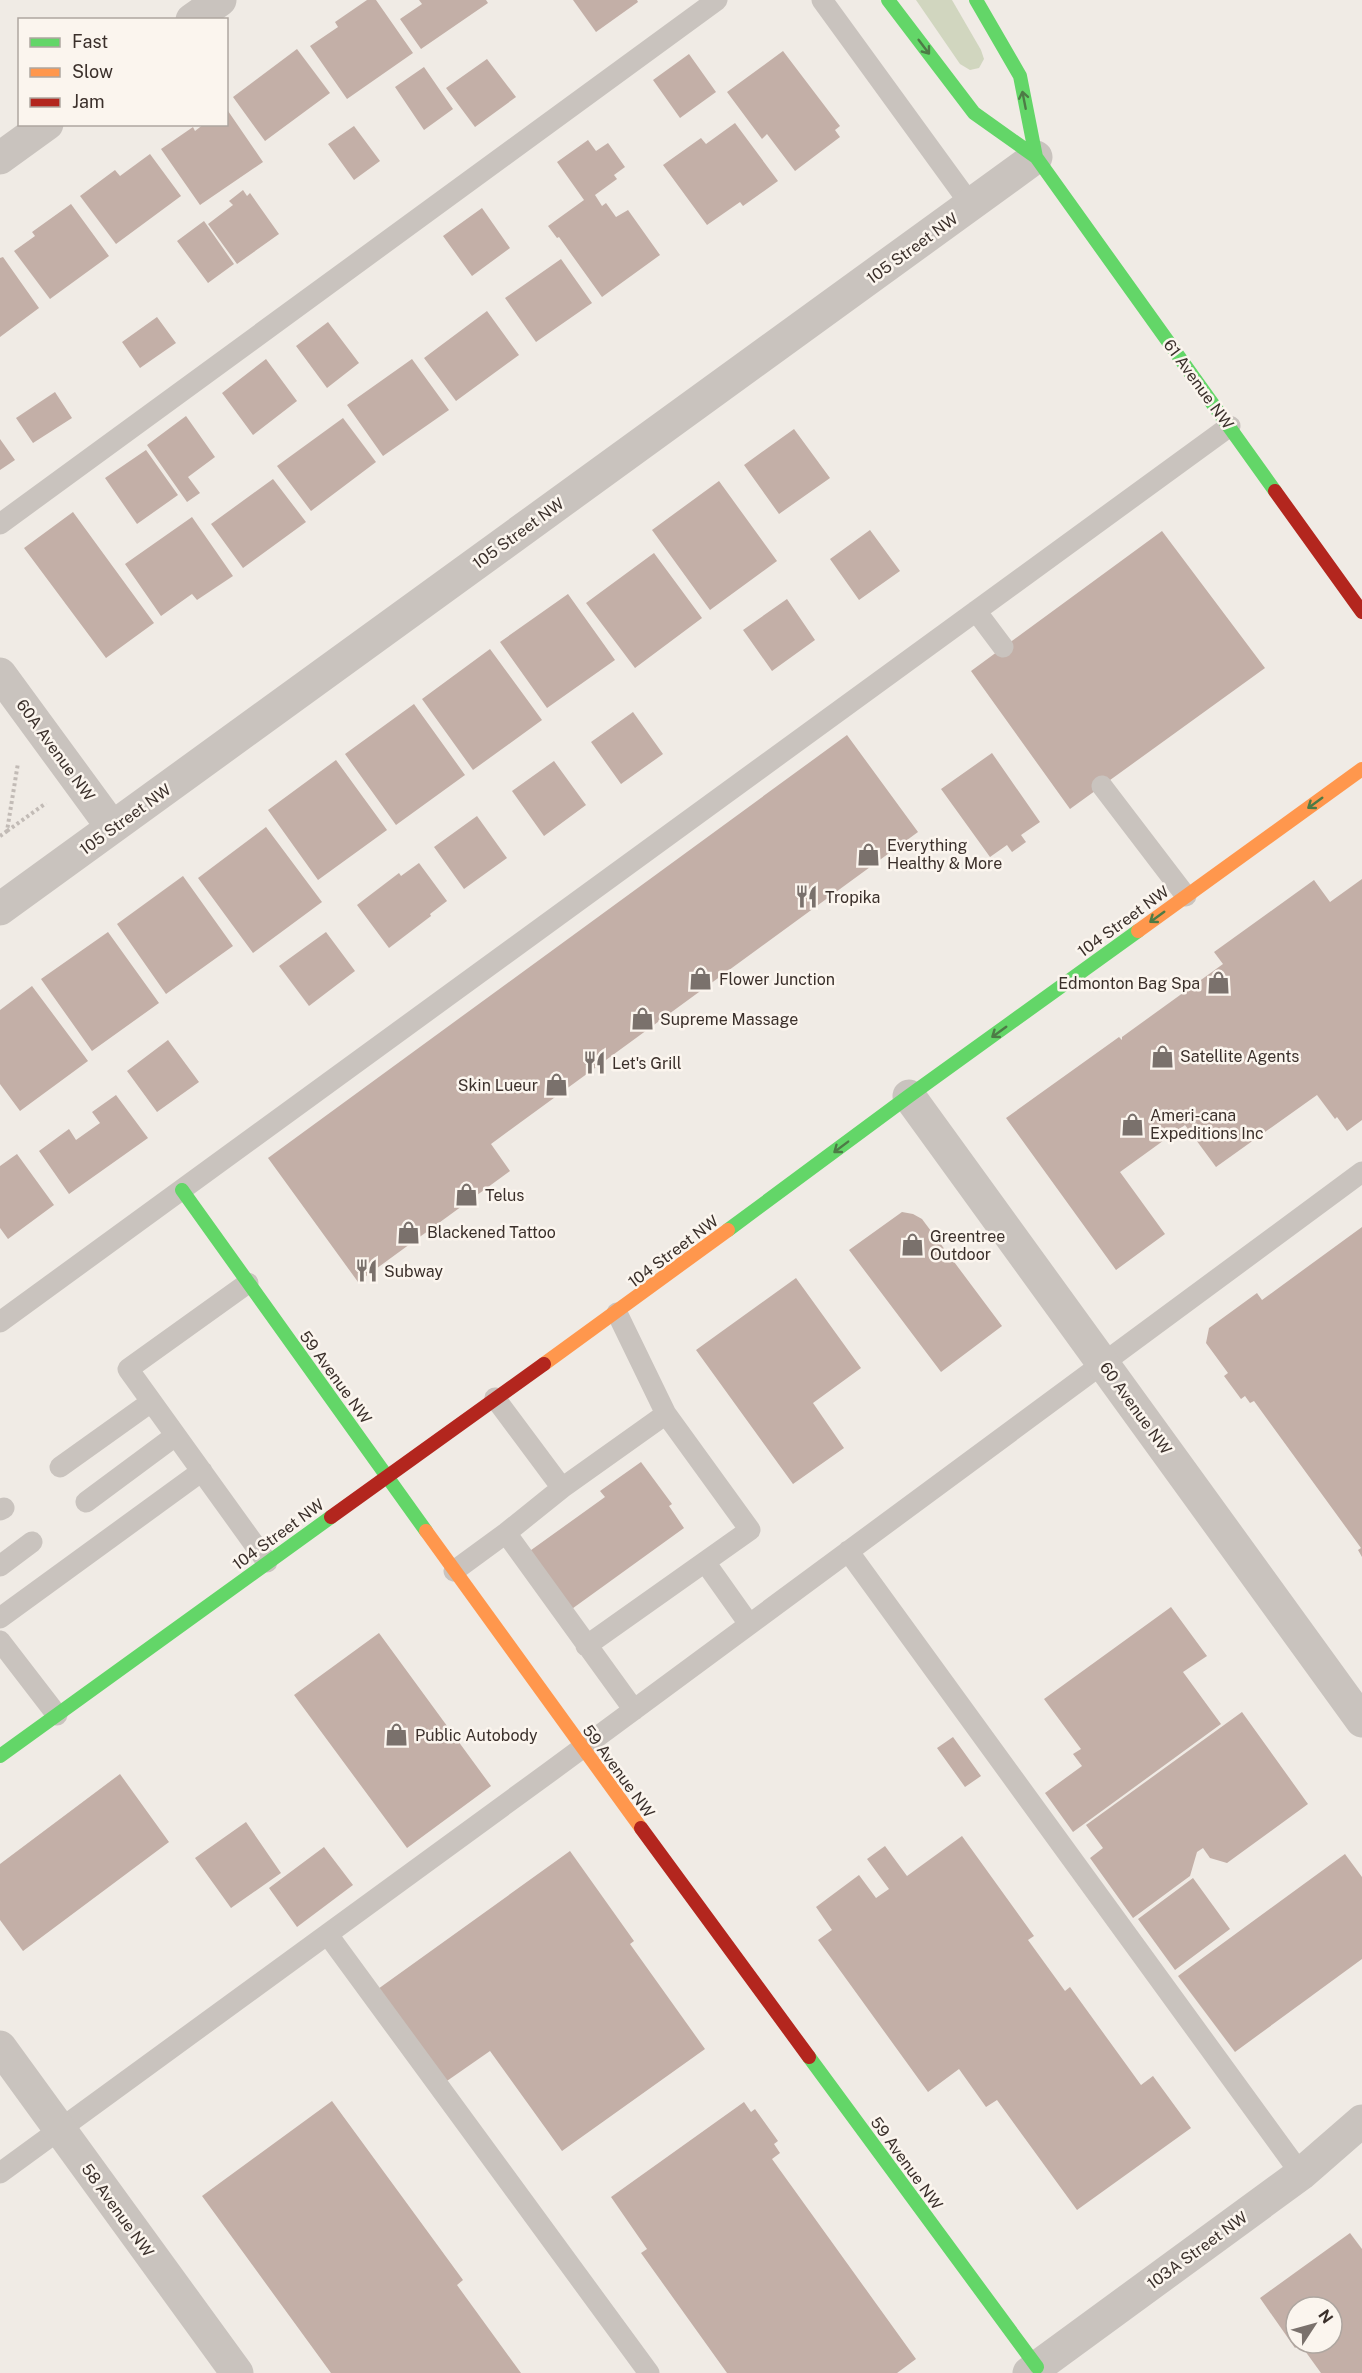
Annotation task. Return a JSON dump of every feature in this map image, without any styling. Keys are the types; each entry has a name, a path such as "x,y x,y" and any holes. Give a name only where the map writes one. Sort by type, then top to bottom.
{"main road":[{"name":"61 Avenue NW","path":"888,0 974,114 1036,157 1362,612"},
{"name":"61 Avenue NW","path":"976,0 1020,76 1036,157"},
{"name":"104 Street NW","path":"0,1756 386,1476 616,1313 909,1096 1362,769"},
{"name":"59 Avenue NW","path":"182,1190 454,1571 1033,2370"}],"street":[{"path":"195,18 220,0"},
{"path":"0,158 44,126"},
{"name":"105 Street NW","path":"0,909 1036,157"},
{"name":"60A Avenue NW","path":"0,674 112,828"},
{"name":"60 Avenue NW","path":"909,1096 1362,1721"},
{"name":"58 Avenue NW","path":"0,2047 237,2373"},
{"name":"103A Street NW","path":"1033,2370 1300,2174 1362,2121"}],"lane":[{"path":"0,524 717,0"},
{"path":"822,0 971,205"},
{"path":"0,1322 1230,426"},
{"path":"976,611 1003,647"},
{"path":"1102,786 1186,896"},
{"path":"0,2173 328,1935 1362,1172"},
{"path":"248,1283 128,1369 267,1562"},
{"path":"586,1646 750,1530 666,1414 616,1313"},
{"path":"495,1398 562,1488"},
{"path":"60,1467 151,1402"},
{"path":"454,1571 562,1488 666,1414"},
{"path":"86,1502 175,1436"},
{"path":"0,1618 202,1471"},
{"path":"506,1533 634,1710"},
{"path":"0,1566 32,1542"},
{"path":"848,1551 1300,2174"},
{"path":"705,1562 749,1624"},
{"path":"0,1641 57,1715"},
{"path":"328,1935 649,2373"}],"path":[{"path":"7,831 19,756"},
{"path":"0,836 50,800"}],"green space":[{"path":"916,0 952,0 981,50 984,59 979,68 970,70 960,64"}],"building":[{"path":"367,0 376,0 413,53 347,99 310,46 338,27 335,22"},
{"path":"419,0 486,0 488,3 421,49 400,19 422,4"},
{"path":"573,0 637,0 638,2 596,32"},
{"path":"297,49 330,93 265,141 233,97"},
{"path":"783,51 840,126 835,130 840,137 795,171 767,134 762,139 727,92"},
{"path":"689,54 716,92 680,118 653,80"},
{"path":"487,59 516,97 475,127 446,88"},
{"path":"424,67 453,109 424,130 395,87"},
{"path":"228,111 263,162 200,205 161,149 193,127 195,131 201,126 228,126"},
{"path":"735,123 778,181 743,206 740,202 707,225 663,165 701,138 706,144"},
{"path":"354,126 380,161 354,180 328,144"},
{"path":"588,140 596,151 608,143 625,167 614,175 617,179 595,195 602,206 606,203 616,217 628,210 660,255 602,297 559,237 557,238 548,226 584,200 557,162"},
{"path":"150,154 181,196 116,244 80,196 115,170 120,176"},
{"path":"243,190 247,196 250,193 279,234 237,264 208,224 233,205 229,201"},
{"path":"71,204 109,256 50,299 14,251 35,236 32,232"},
{"path":"482,208 510,248 472,276 443,236"},
{"path":"204,221 234,264 208,283 177,241"},
{"path":"3,257 39,308 0,337 0,258"},
{"path":"561,259 592,303 536,342 505,298"},
{"path":"487,311 519,355 456,401 424,358"},
{"path":"157,317 176,343 140,368 122,342"},
{"path":"328,322 359,363 327,388 296,346"},
{"path":"266,359 297,401 253,435 222,393"},
{"path":"412,359 449,410 383,456 347,405"},
{"path":"55,392 72,418 33,443 16,418"},
{"path":"186,416 215,457 188,477 200,493 187,502 147,445"},
{"path":"343,418 376,462 311,511 277,466"},
{"path":"794,429 830,478 779,514 744,465"},
{"path":"0,439 15,460 0,470"},
{"path":"146,450 178,495 137,524 105,478"},
{"path":"273,479 306,522 243,568 211,524"},
{"path":"719,481 777,561 710,610 652,530"},
{"path":"73,512 154,623 106,658 24,548"},
{"path":"192,517 233,576 197,600 192,594 161,616 125,564"},
{"path":"870,530 900,571 859,600 830,559"},
{"path":"1162,531 1265,668 1070,809 971,671"},
{"path":"654,553 702,618 635,668 586,603"},
{"path":"568,594 615,660 547,708 500,642"},
{"path":"787,599 815,640 772,671 743,630"},
{"path":"490,649 542,720 473,770 422,699"},
{"path":"414,704 465,775 396,825 345,754"},
{"path":"633,712 663,754 621,784 591,742"},
{"path":"847,735 918,832 491,1144 510,1171 358,1282 268,1158"},
{"path":"992,753 1040,822 1021,835 1026,842 1012,852 1007,845 990,857 941,789"},
{"path":"336,760 387,830 318,880 268,810"},
{"path":"554,761 586,805 544,836 512,791"},
{"path":"477,816 507,858 464,889 434,847"},
{"path":"266,827 322,902 253,953 198,878"},
{"path":"419,863 447,901 389,948 357,905 399,873 401,876"},
{"path":"183,876 233,946 166,994 117,924"},
{"path":"1362,879 1362,1120 1347,1131 1317,1095 1216,1167 1185,1125 1120,1172 1165,1234 1116,1270 1006,1118 1119,1037 1122,1040 1122,1037 1223,964 1214,952 1314,880 1330,902"},
{"path":"108,932 159,1003 92,1051 41,979"},
{"path":"326,932 355,971 309,1006 279,966"},
{"path":"32,986 88,1061 20,1111 0,1084 0,1010"},
{"path":"168,1040 199,1082 157,1112 127,1071"},
{"path":"116,1095 148,1138 69,1194 39,1151 69,1129 76,1140 100,1123 92,1112"},
{"path":"17,1154 54,1205 8,1239 0,1228 0,1166"},
{"path":"902,1212 922,1219 1002,1326 941,1372 849,1250"},
{"path":"1362,1227 1362,1557 1358,1550 1361,1548 1254,1401 1250,1403 1245,1396 1241,1399 1224,1376 1228,1373 1206,1343 1209,1328 1257,1293 1262,1300"},
{"path":"796,1278 861,1368 813,1403 844,1448 793,1484 696,1350"},
{"path":"641,1462 672,1504 669,1506 684,1528 569,1611 527,1553 605,1497 600,1491"},
{"path":"1171,1607 1207,1656 1183,1672 1221,1724 1073,1832 1045,1793 1082,1766 1073,1754 1081,1749 1044,1699"},
{"path":"379,1633 491,1786 407,1848 294,1695"},
{"path":"1242,1712 1308,1804 1227,1863 1210,1858 1203,1848 1197,1852 1190,1876 1133,1918 1090,1858 1103,1848 1086,1825"},
{"path":"953,1737 981,1776 965,1787 937,1748"},
{"path":"120,1774 169,1842 23,1951 0,1920 0,1864"},
{"path":"246,1822 281,1873 231,1908 195,1858"},
{"path":"962,1836 1034,1936 1028,1940 1065,1991 1070,1987 1141,2085 1153,2076 1191,2128 1077,2210 997,2100 986,2107 959,2069 928,2092 818,1940 832,1930 816,1907 859,1875 876,1898 889,1889 867,1859 885,1846 907,1876"},
{"path":"324,1847 353,1885 297,1927 269,1888"},
{"path":"570,1851 634,1941 630,1944 705,2049 562,2151 490,2051 444,2083 378,1989"},
{"path":"1345,1854 1362,1877 1362,1959 1235,2052 1178,1976"},
{"path":"1193,1878 1230,1929 1175,1970 1138,1919"},
{"path":"332,2101 463,2280 457,2285 521,2373 331,2373 202,2196"},
{"path":"744,2102 751,2112 755,2109 778,2141 774,2144 780,2153 772,2159 916,2359 897,2373 727,2373 641,2253 647,2249 611,2197"},
{"path":"1350,2233 1362,2249 1362,2373 1321,2373 1308,2355 1344,2355 1344,2295 1284,2295 1284,2332 1260,2298"}],"traffic: fast":[{"path":"888,0 974,113 1036,157 1275,491"},
{"path":"976,0 1020,76 1036,157"},
{"path":"728,1230 1138,931"},
{"path":"182,1190 426,1531"},
{"path":"0,1756 331,1517"},
{"path":"809,2057 1037,2367"}],"traffic: slow":[{"path":"1138,931 1362,769"},
{"path":"544,1364 728,1230"},
{"path":"426,1531 641,1828"}],"traffic: jam":[{"path":"1275,491 1362,612"},
{"path":"331,1517 544,1364"},
{"path":"641,1828 809,2057"}],"place":[{"name":"Everything Healthy & More","path":"869,854"},
{"name":"Tropika","path":"807,897"},
{"name":"Flower Junction","path":"701,979"},
{"name":"Edmonton Bag Spa","path":"1218,983"},
{"name":"Supreme Massage","path":"642,1019"},
{"name":"Satellite Agents","path":"1162,1056"},
{"name":"Let's Grill","path":"594,1063"},
{"name":"Skin Lueur","path":"556,1085"},
{"name":"Ameri-cana Expeditions Inc","path":"1132,1124"},
{"name":"Telus","path":"467,1195"},
{"name":"Blackened Tattoo","path":"409,1232"},
{"name":"Greentree Outdoor","path":"912,1245"},
{"name":"Subway","path":"366,1271"},
{"name":"Public Autobody","path":"397,1735"}]}
